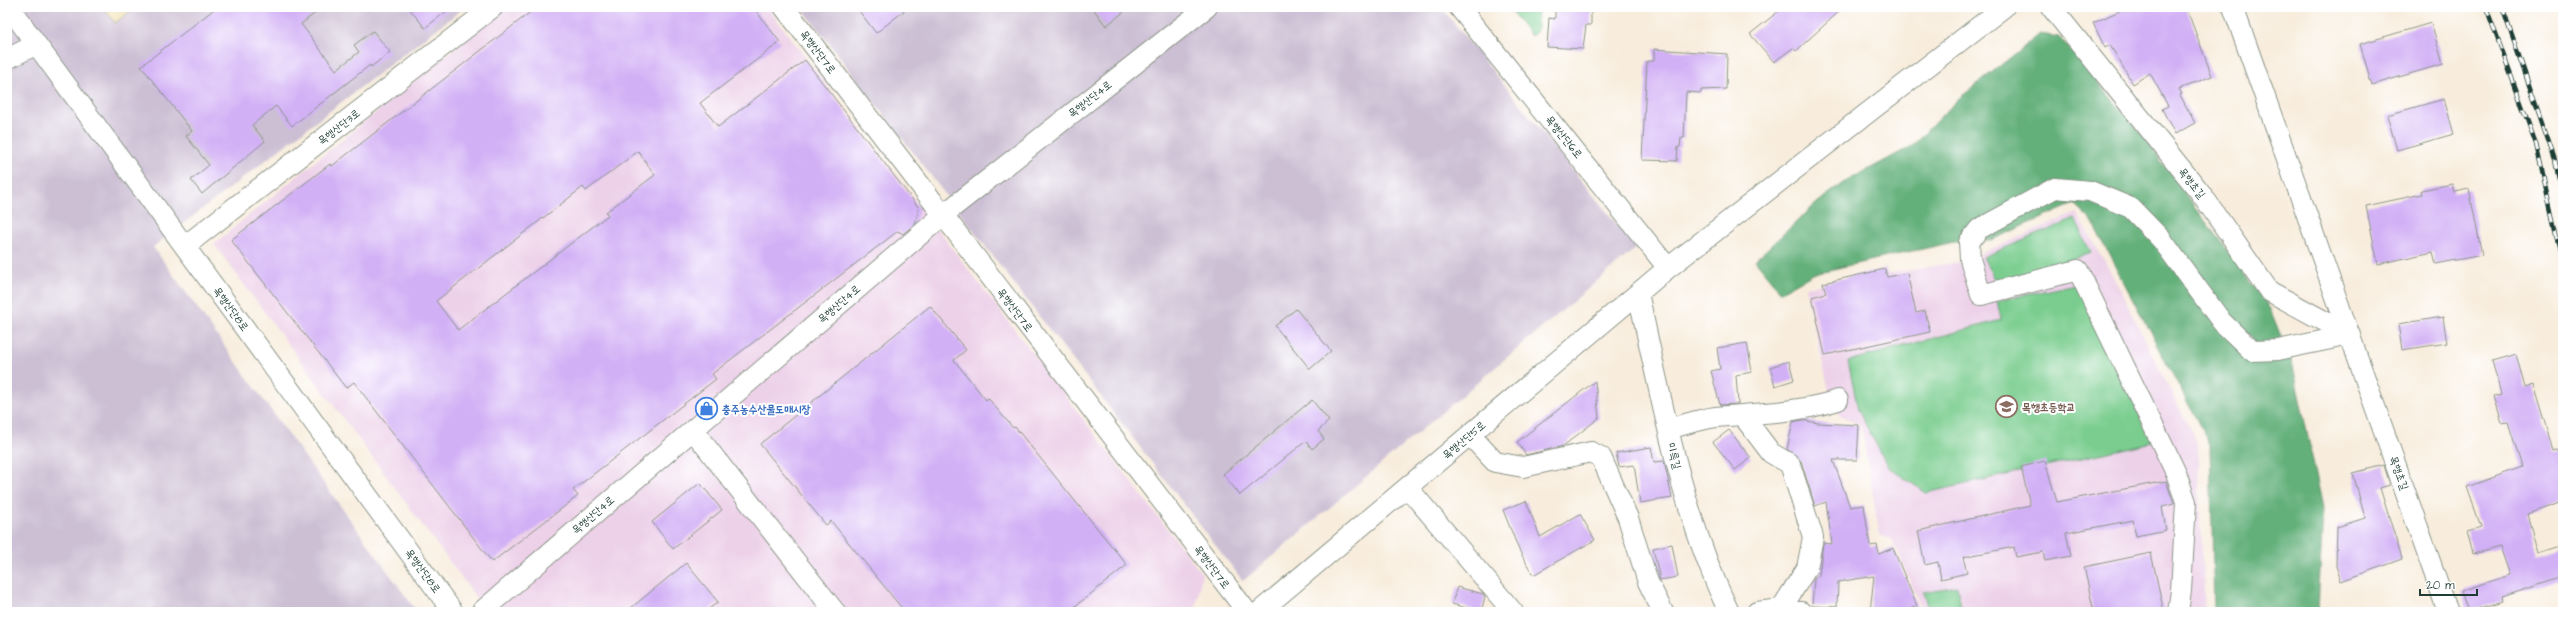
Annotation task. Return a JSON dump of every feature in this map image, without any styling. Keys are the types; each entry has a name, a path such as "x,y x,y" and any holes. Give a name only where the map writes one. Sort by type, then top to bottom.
{"street":[{"name":"목행산단8로","path":"9,7 35,45 185,246 453,612"},
{"name":"목행산단3로","path":"185,246 493,7"},
{"name":"목행산단7로","path":"784,7 1247,612"},
{"name":"목행산단4로","path":"481,612 942,215 1206,7"},
{"name":"목행산단6로","path":"1458,7 1668,268"},
{"name":"목행산단5로","path":"1259,612 1668,268 2004,7"},
{"name":"목행초길","path":"2052,7 2200,192 2269,291 2350,335"},
{"name":"목행초길","path":"2233,7 2448,612"},
{"path":"7,59 35,45"},
{"path":"2178,612 2181,592 2186,502 2176,472 2078,270 1981,295 1970,259 1970,242 1979,229 2055,188 2090,191 2131,208 2162,240 2222,322 2252,352 2278,350 2350,335"},
{"name":"미륵길","path":"1638,294 1668,429 1708,569 1729,612"},
{"path":"1668,429 1715,417 1742,416 1812,408 1838,400"},
{"path":"1742,416 1771,453 1790,464 1813,537 1807,568 1781,608"},
{"path":"693,430 836,612"},
{"path":"1470,435 1495,462 1523,467 1591,452 1601,457 1628,518 1648,582 1663,612"},
{"path":"1408,488 1513,612"},
{"path":"1757,612 1781,608 1801,612"}],"shaded area":[{"path":"7,7 465,7 153,247 417,612 7,612"},
{"name":"충주농수산물도매시장","path":"505,7 767,7 1202,574 1195,612 487,612 214,244"},
{"path":"801,7 1441,7 1636,248 1243,581"},
{"name":"목행초등학교","path":"2077,213 2113,276 2197,443 2205,612 1923,612 1892,539 1880,536 1861,425 1838,414 1831,399 1805,287 1960,262"}],"green space":[{"path":"1508,7 1538,7 1537,31 1531,36"},
{"path":"2040,34 2059,37 2136,127 2270,309 2293,366 2323,508 2318,612 2214,612 2210,445 2091,220 2074,204 1991,240 1954,242 1815,273 1781,292 1755,260 1817,203 1843,183 1912,146 1957,100"},
{"path":"2075,219 2091,253 1996,283 1983,257"},
{"path":"2076,284 2153,442 1926,493 1888,467 1858,410 1848,361 2001,320 1997,301"},
{"path":"1957,586 1962,612 1929,612 1923,592"}],"sand":[{"path":"103,7 136,7 115,23"}],"building":[{"path":"217,7 323,7 301,24 336,70 359,52 354,45 373,31 390,52 371,67 370,65 292,126 276,106 252,125 265,141 202,194 191,180 209,165 186,136 192,131 141,66"},
{"path":"408,7 452,7 425,28"},
{"path":"537,7 753,7 780,42 700,103 718,127 805,60 919,208 915,224 903,234 898,231 712,374 716,379 573,490 578,496 492,562 354,382 346,388 231,240 330,164 332,166","holes":["638,151 655,175 606,212 608,215 458,330 436,301 583,187 586,191"]},
{"path":"856,7 909,7 876,33"},
{"path":"1092,7 1130,7 1106,26"},
{"path":"1555,7 1591,7 1591,25 1586,25 1583,49 1547,47 1549,18 1555,19"},
{"path":"1784,7 1844,7 1796,51 1793,48 1774,62 1750,34"},
{"path":"2128,7 2186,7 2212,76 2179,89 2182,94 2180,95 2195,123 2175,134 2162,109 2168,106 2150,73 2133,84 2110,45 2105,48 2093,23"},
{"path":"2431,23 2443,64 2372,85 2360,44"},
{"path":"1654,49 1727,54 1726,89 1701,90 1701,93 1686,92 1684,138 1681,138 1680,147 1678,147 1677,161 1642,160 1647,61 1654,61"},
{"path":"2444,99 2454,134 2397,150 2387,115"},
{"path":"2452,184 2454,192 2469,189 2482,255 2436,264 2433,252 2378,264 2366,206 2422,194 2421,190"},
{"path":"1885,269 1887,277 1907,273 1916,313 1925,311 1930,332 1825,355 1812,297 1826,293 1823,283"},
{"path":"930,306 966,350 954,360 986,400 988,398 1013,428 1015,427 1127,565 1068,612 905,612 831,521 826,525 760,444"},
{"path":"1296,309 1331,351 1310,369 1275,326"},
{"path":"2443,317 2447,343 2402,350 2398,324"},
{"path":"1747,343 1752,372 1736,375 1738,404 1720,405 1711,371 1720,369 1717,348"},
{"path":"2516,354 2525,388 2534,385 2554,451 2563,448 2563,502 2527,514 2538,553 2563,545 2563,577 2502,597 2503,601 2468,612 2461,591 2510,575 2500,547 2473,554 2467,531 2481,527 2467,487 2522,467 2508,422 2502,423 2494,396 2501,394 2492,361"},
{"path":"1789,361 1794,380 1775,386 1770,367"},
{"path":"1595,381 1599,418 1563,446 1526,455 1517,442"},
{"path":"1312,400 1329,421 1318,431 1324,439 1312,449 1306,441 1240,495 1223,474"},
{"path":"1802,420 1818,423 1859,425 1857,460 1833,460 1850,507 1864,505 1870,546 1877,545 1879,554 1893,548 1917,606 1903,612 1870,612 1874,576 1838,582 1837,607 1812,606 1814,579 1819,575 1823,543 1832,544 1826,502 1815,506 1801,461 1787,449 1793,422"},
{"path":"1729,430 1751,458 1735,470 1713,442"},
{"path":"1651,447 1654,462 1664,461 1672,498 1640,503 1634,465 1619,467 1616,453"},
{"path":"2045,461 2057,502 2166,481 2174,504 2162,507 2166,530 2136,536 2133,520 2066,533 2071,556 2045,561 2043,552 2016,557 2014,547 1963,557 1967,573 1941,579 1938,562 1925,565 1918,531 2030,505 2021,467"},
{"path":"2384,465 2390,485 2380,488 2402,559 2341,581 2336,566 2337,527 2365,518 2353,473"},
{"path":"700,483 722,510 673,549 652,522"},
{"path":"1526,501 1540,537 1580,514 1595,540 1533,575 1519,550 1503,510"},
{"path":"1672,544 1678,577 1660,580 1653,548"},
{"path":"2151,553 2164,612 2094,612 2084,567"},
{"path":"686,563 718,602 705,612 626,612"},
{"path":"1457,587 1483,594 1485,597 1481,612 1452,604"}],"railway":[{"path":"2486,7 2536,144 2563,265"},
{"path":"2502,7 2555,160 2563,199"}],"place":[{"name":"목행초등학교","path":"2006,407"},
{"name":"충주농수산물도매시장","path":"706,409"}]}
